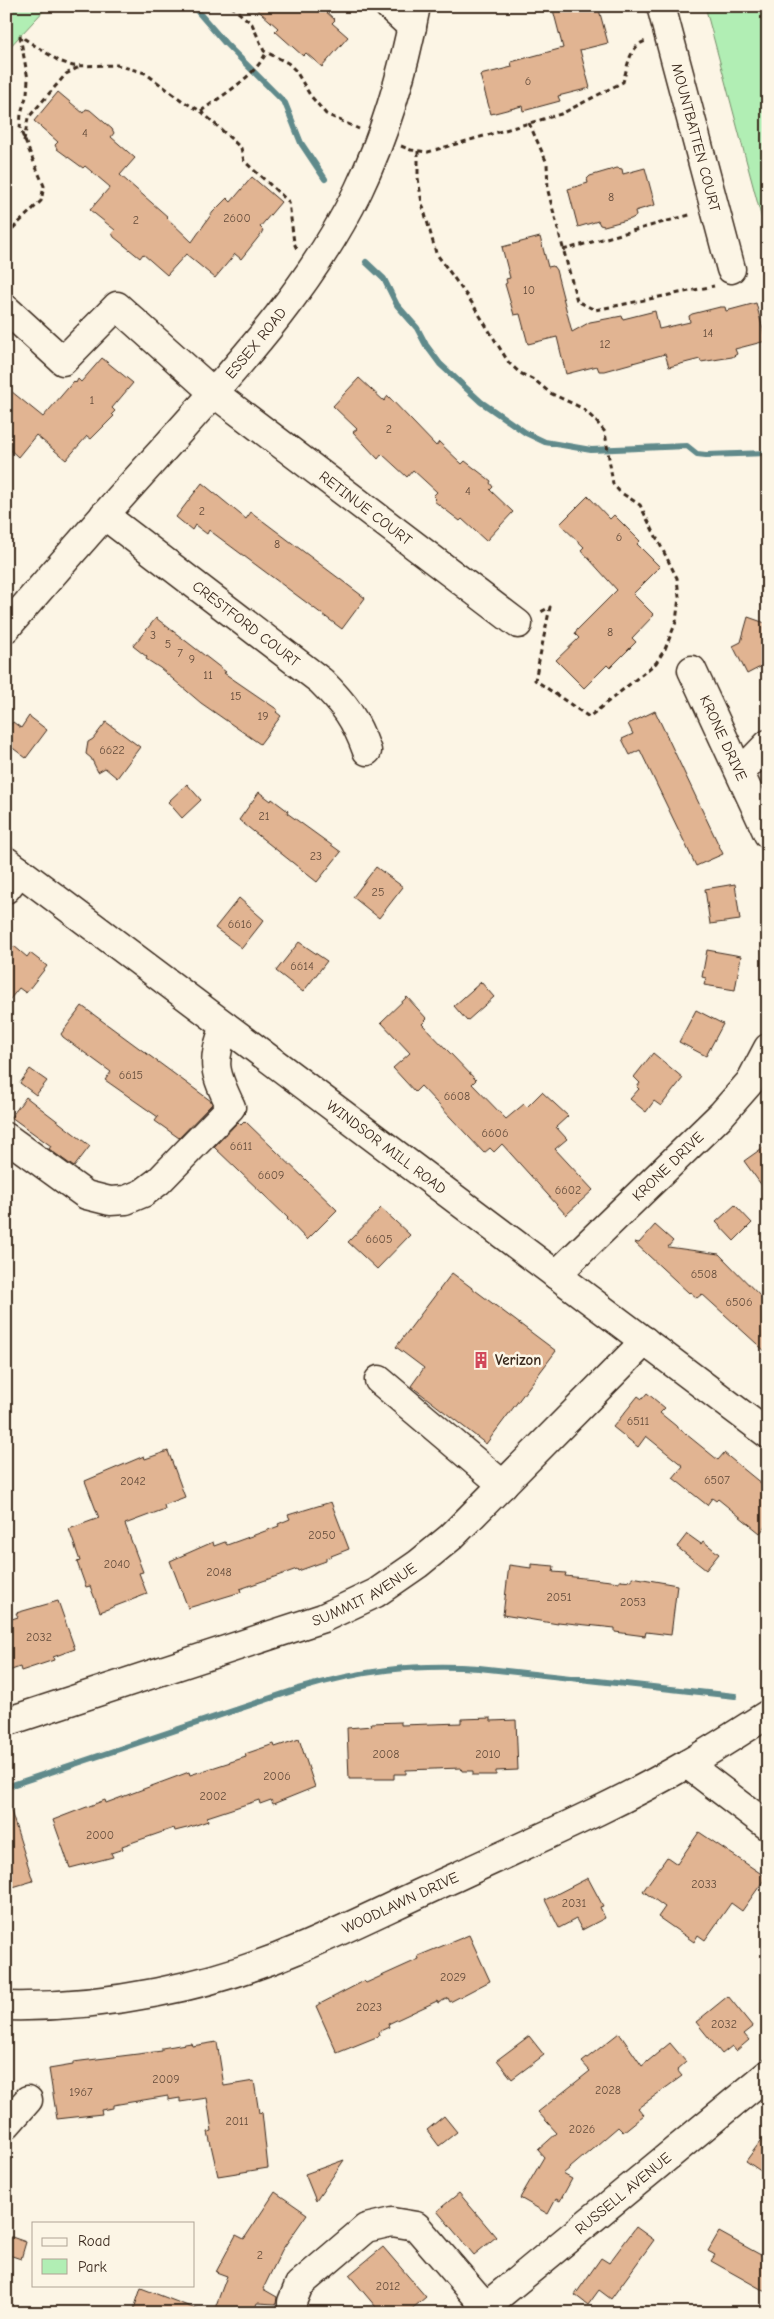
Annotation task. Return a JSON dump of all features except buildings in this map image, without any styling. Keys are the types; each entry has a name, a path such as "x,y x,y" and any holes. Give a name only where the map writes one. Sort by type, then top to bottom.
{"street":[{"path":"389,6 414,16"},
{"name":"MOUNTBATTEN COURT","path":"661,6 730,269"},
{"name":"ESSEX ROAD","path":"6,628 104,515 214,393 276,318 313,269 358,191 381,137 414,16"},
{"name":"RETINUE COURT","path":"6,309 63,360 116,306 214,393 518,624"},
{"name":"CRESTFORD COURT","path":"104,515 321,681 342,702 357,724 367,751"},
{"name":"KRONE DRIVE","path":"692,670 768,834"},
{"path":"740,772 768,744"},
{"name":"WINDSOR MILL ROAD","path":"11,873 225,1026 768,1434"},
{"path":"6,1137 86,1195 110,1202 126,1200 143,1193 159,1181 231,1107 219,1082 215,1063 216,1050 225,1026"},
{"name":"KRONE DRIVE","path":"556,1275 722,1114 759,1083 768,1048"},
{"name":"SUMMIT AVENUE","path":"6,1722 323,1618 376,1593 418,1564 451,1537 645,1341"},
{"path":"380,1380 503,1484"},
{"name":"WOODLAWN DRIVE","path":"6,2006 109,2000 176,1987 237,1972 300,1949 613,1804 687,1764 768,1714"},
{"path":"687,1764 768,1826"},
{"name":"RUSSELL AVENUE","path":"482,2310 768,2074"},
{"path":"6,2125 28,2100"},
{"path":"292,2313 292,2302 299,2285 366,2228 392,2222 416,2226 482,2310"}],"path":[{"path":"231,6 252,24 266,53 288,64 296,71 310,95 326,114 338,121 411,150 428,152 561,114 623,82 636,44 668,33"},
{"path":"6,235 41,200 44,194 44,186 24,143 20,129 21,113 27,94 28,79 20,36 59,61 80,67 117,65 145,73 184,102 201,112 241,148 244,161 289,202 294,244 313,269"},
{"path":"201,112 244,78 262,60 266,53"},
{"path":"24,143 28,118 66,74 80,67"},
{"path":"529,123 547,163 548,191 577,301 595,310 729,282 730,269"},
{"path":"418,151 418,178 422,203 431,238 439,259 472,302 509,363 520,373 536,381 550,394 582,408 605,432 609,464 614,484 620,492 640,506 677,578 679,597 676,622 666,649 656,663 589,717 535,680 550,607 518,624"},
{"path":"564,250 714,208"}],"green space":[{"path":"6,6 48,6 6,51"},
{"path":"705,6 768,6 768,242"}],"waterway":[{"path":"193,6 225,43 285,103 301,143 325,179"},
{"path":"366,262 384,279 397,305 417,328 426,345 440,364 481,402 526,433 545,442 591,450 687,446 697,454 706,455 768,453"},
{"path":"6,1787 298,1689 344,1677 388,1670 432,1667 479,1668 735,1696"}],"place":[{"name":"Verizon","path":"481,1360"}]}
